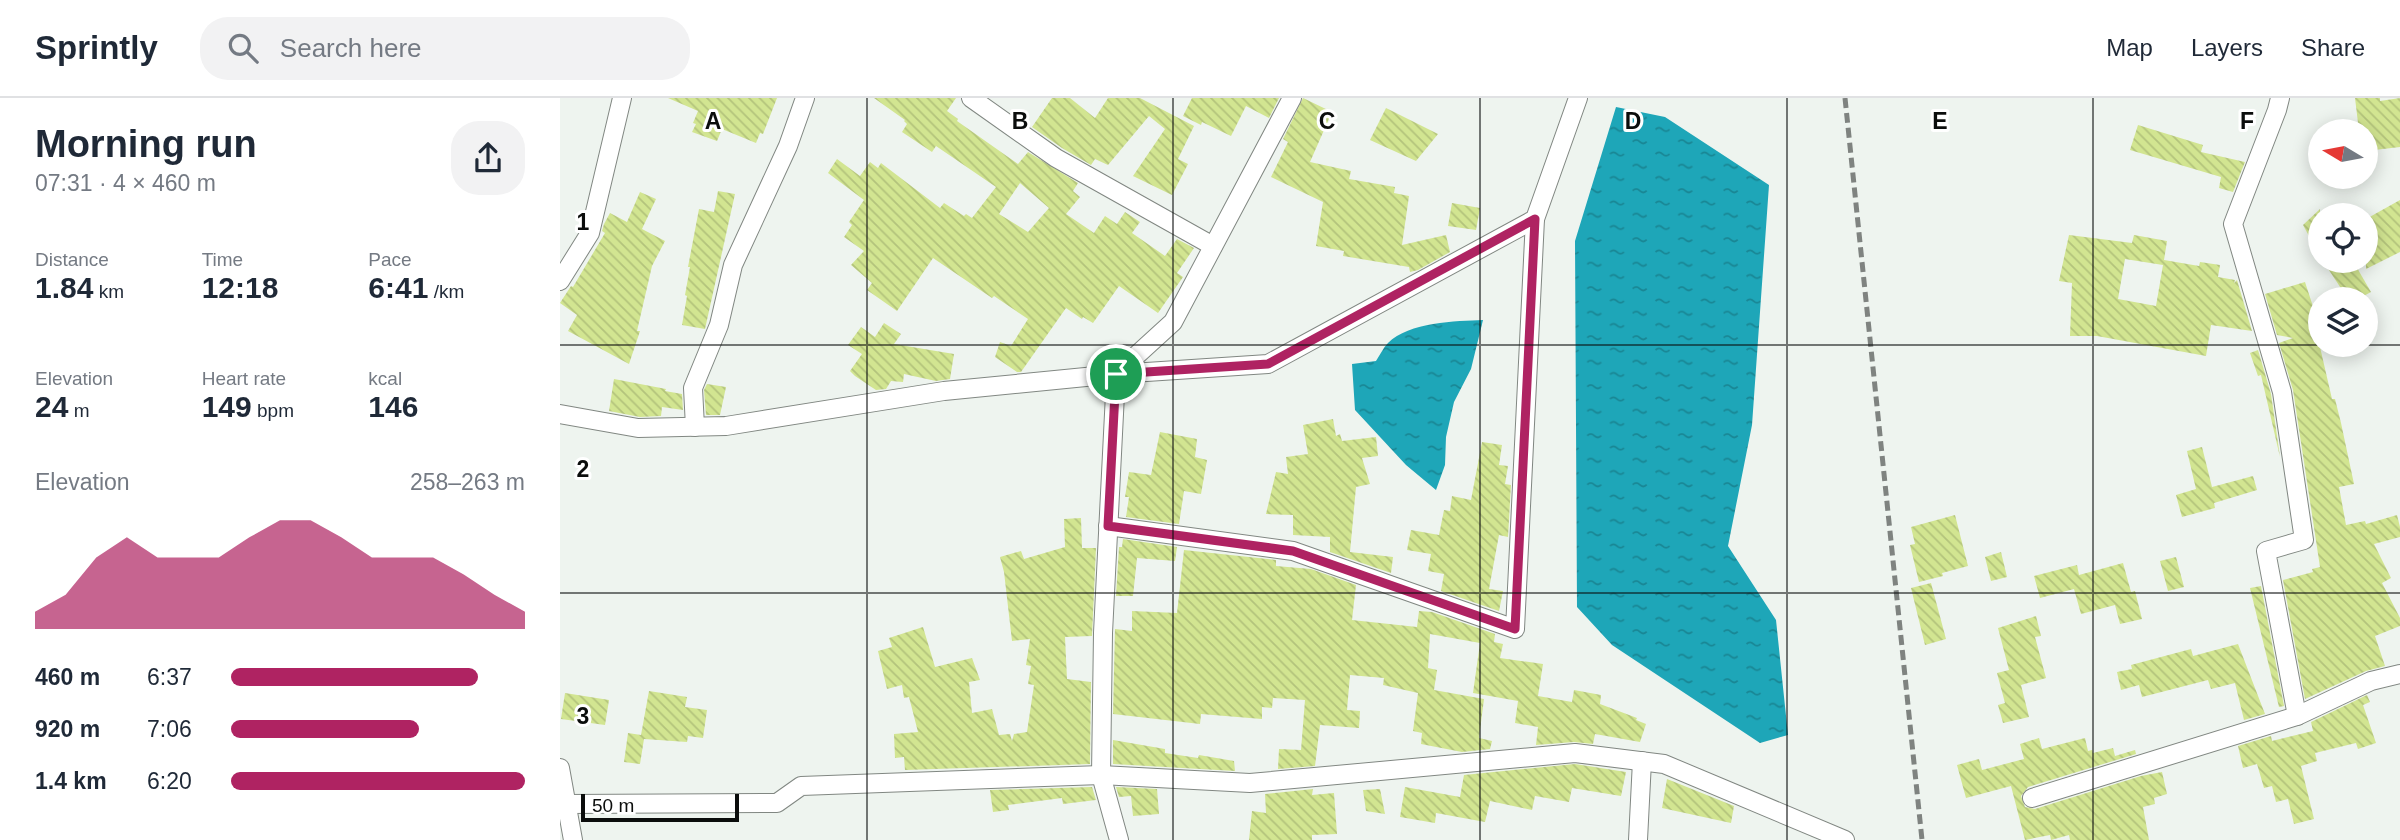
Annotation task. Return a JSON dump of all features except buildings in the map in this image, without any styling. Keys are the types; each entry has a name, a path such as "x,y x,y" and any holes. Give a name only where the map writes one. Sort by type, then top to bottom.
{"street":[{"path":"560,281 590,233 622,98"},
{"path":"695,427 693,388 719,325 733,265 788,146 805,98"},
{"path":"971,98 1056,158 1213,247"},
{"path":"1119,840 1101,775 1103,633 1116,374 1173,322 1292,98"},
{"path":"1108,526 1293,551 1515,629 1535,219 1578,98"},
{"path":"2280,98 2233,225 2282,392 2304,540 2266,551 2297,716"},
{"path":"560,414 638,428 726,426 944,391 1116,374 1268,364 1535,219"},
{"path":"2032,798 2297,716 2371,681 2400,674"},
{"path":"566,804 777,803 801,786 1101,775 1250,783 1575,753 1664,764 1845,840"},
{"path":"1638,840 1642,761"},
{"path":"560,768 573,840"}],"water":[{"path":"1616,107 1665,117 1769,185 1752,425 1728,546 1776,620 1788,735 1760,743 1612,645 1577,607 1575,241"},
{"path":"1483,320 1471,369 1454,402 1446,437 1445,465 1436,490 1406,465 1355,410 1352,364 1376,361 1388,343 1408,331 1433,324"}],"railway":[{"path":"1845,98 1922,840"}],"route":[{"path":"1535,219 1515,629 1293,551 1108,526 1116,374 1268,364 1535,219"}]}
